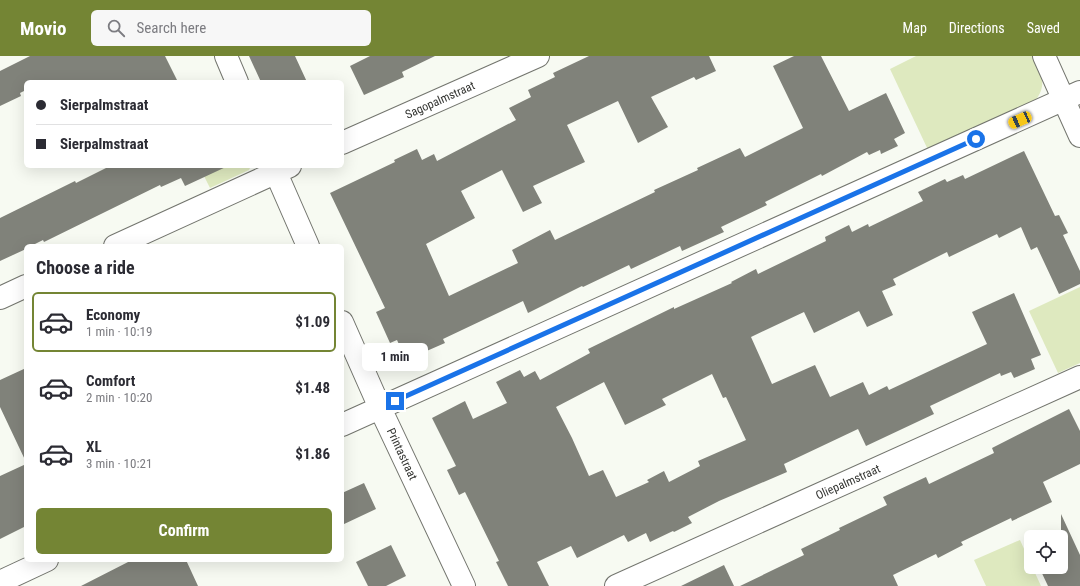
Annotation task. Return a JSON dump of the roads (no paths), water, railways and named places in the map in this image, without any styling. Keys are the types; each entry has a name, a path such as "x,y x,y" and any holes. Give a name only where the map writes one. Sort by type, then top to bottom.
{"street":[{"path":"226,56 236,80"},
{"name":"Sagopalmstraat","path":"344,142 538,56"},
{"path":"1044,56 1072,96 1080,136"},
{"path":"344,424 1072,96"},
{"path":"119,244 279,168 307,244"},
{"path":"0,298 24,287"},
{"name":"Printastraat","path":"344,327 380,408 464,586"},
{"name":"Oliepalmstraat","path":"616,586 1080,377"},
{"path":"0,582 44,562"}]}
